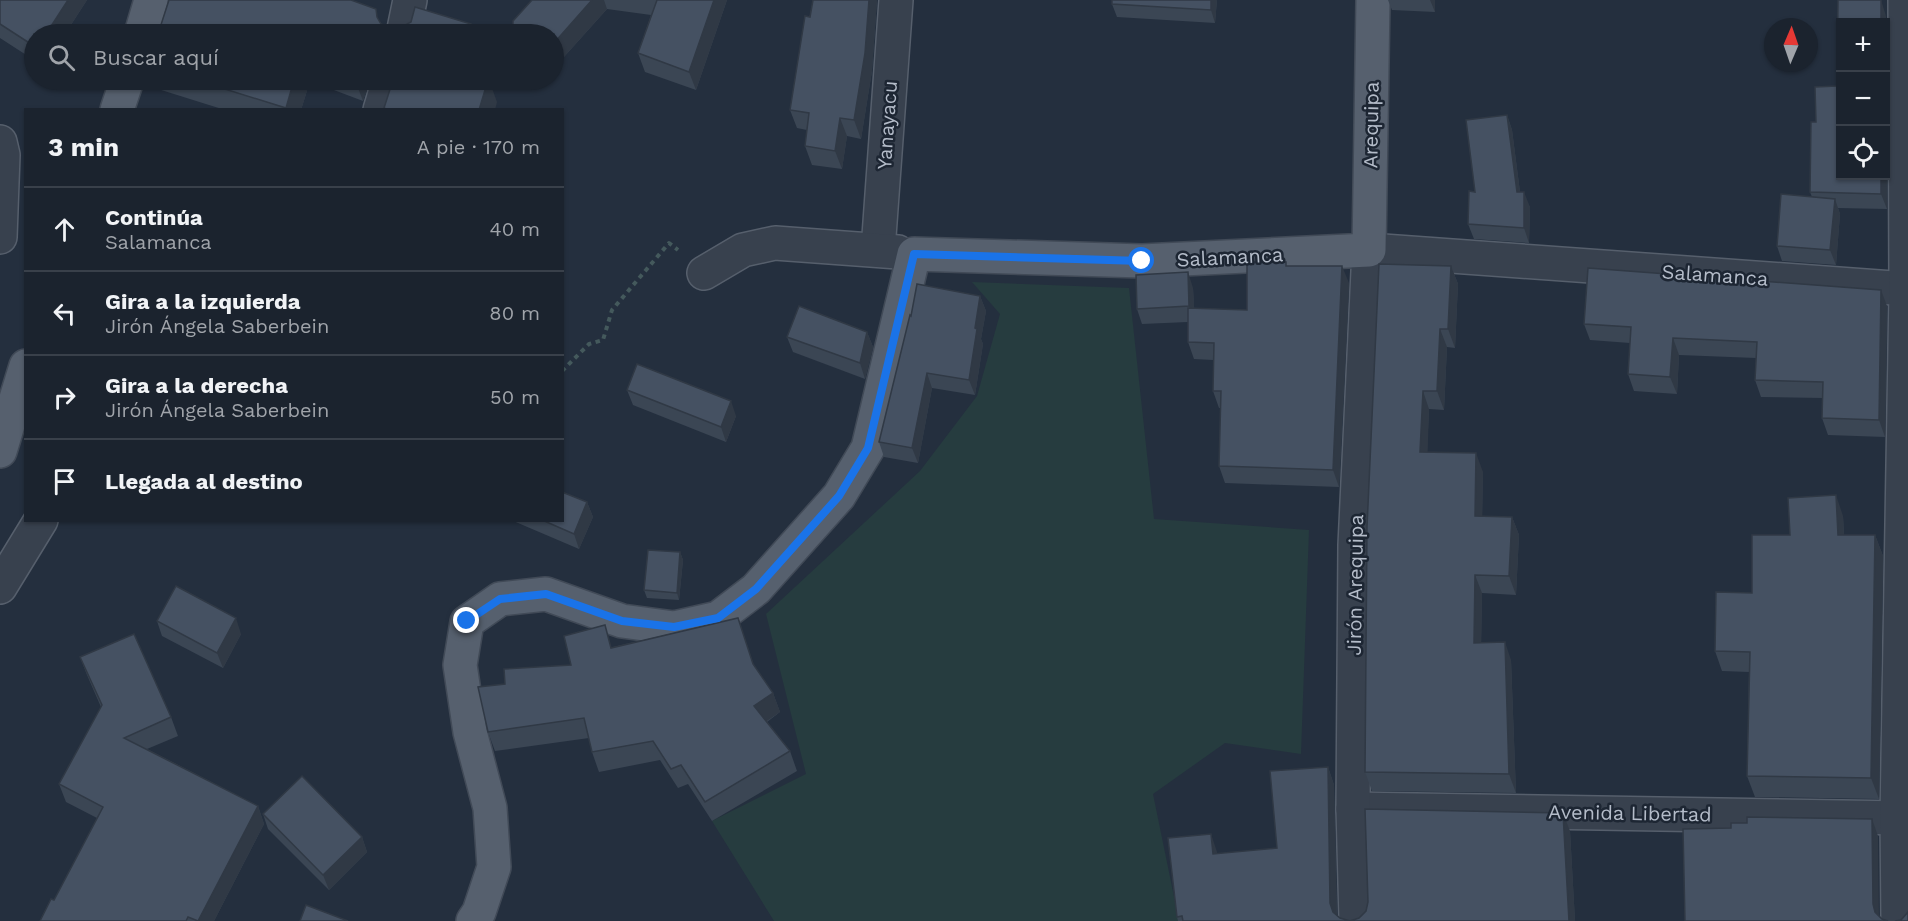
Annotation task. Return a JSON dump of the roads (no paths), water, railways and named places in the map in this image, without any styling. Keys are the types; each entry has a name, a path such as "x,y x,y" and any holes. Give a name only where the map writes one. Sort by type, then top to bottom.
{"main road":[{"path":"144,24 151,0"},
{"name":"Arequipa","path":"1369,250 1372,0"},
{"path":"118,108 124,90"},
{"name":"Salamanca","path":"914,254 1142,261 1369,250"},
{"path":"473,921 479,912 494,867 490,808 470,732 460,666 467,621 500,599 546,594 622,621 674,627 718,618 756,589 839,496 868,448 914,254"},
{"path":"0,451 24,373"}],"street":[{"path":"405,24 410,0"},
{"name":"Yanayacu","path":"878,250 896,0"},
{"path":"1898,921 1903,818 1907,289 1905,0"},
{"path":"381,108 386,90"},
{"path":"0,142 3,155 0,237"},
{"name":"Salamanca","path":"704,273 743,250 775,243 914,254"},
{"name":"Salamanca","path":"1369,250 1907,289"},
{"name":"Jirón Arequipa","path":"1356,921 1353,809 1355,545 1369,250"},
{"path":"0,587 40,522"},
{"name":"Avenida Libertad","path":"1353,809 1903,818"}]}
